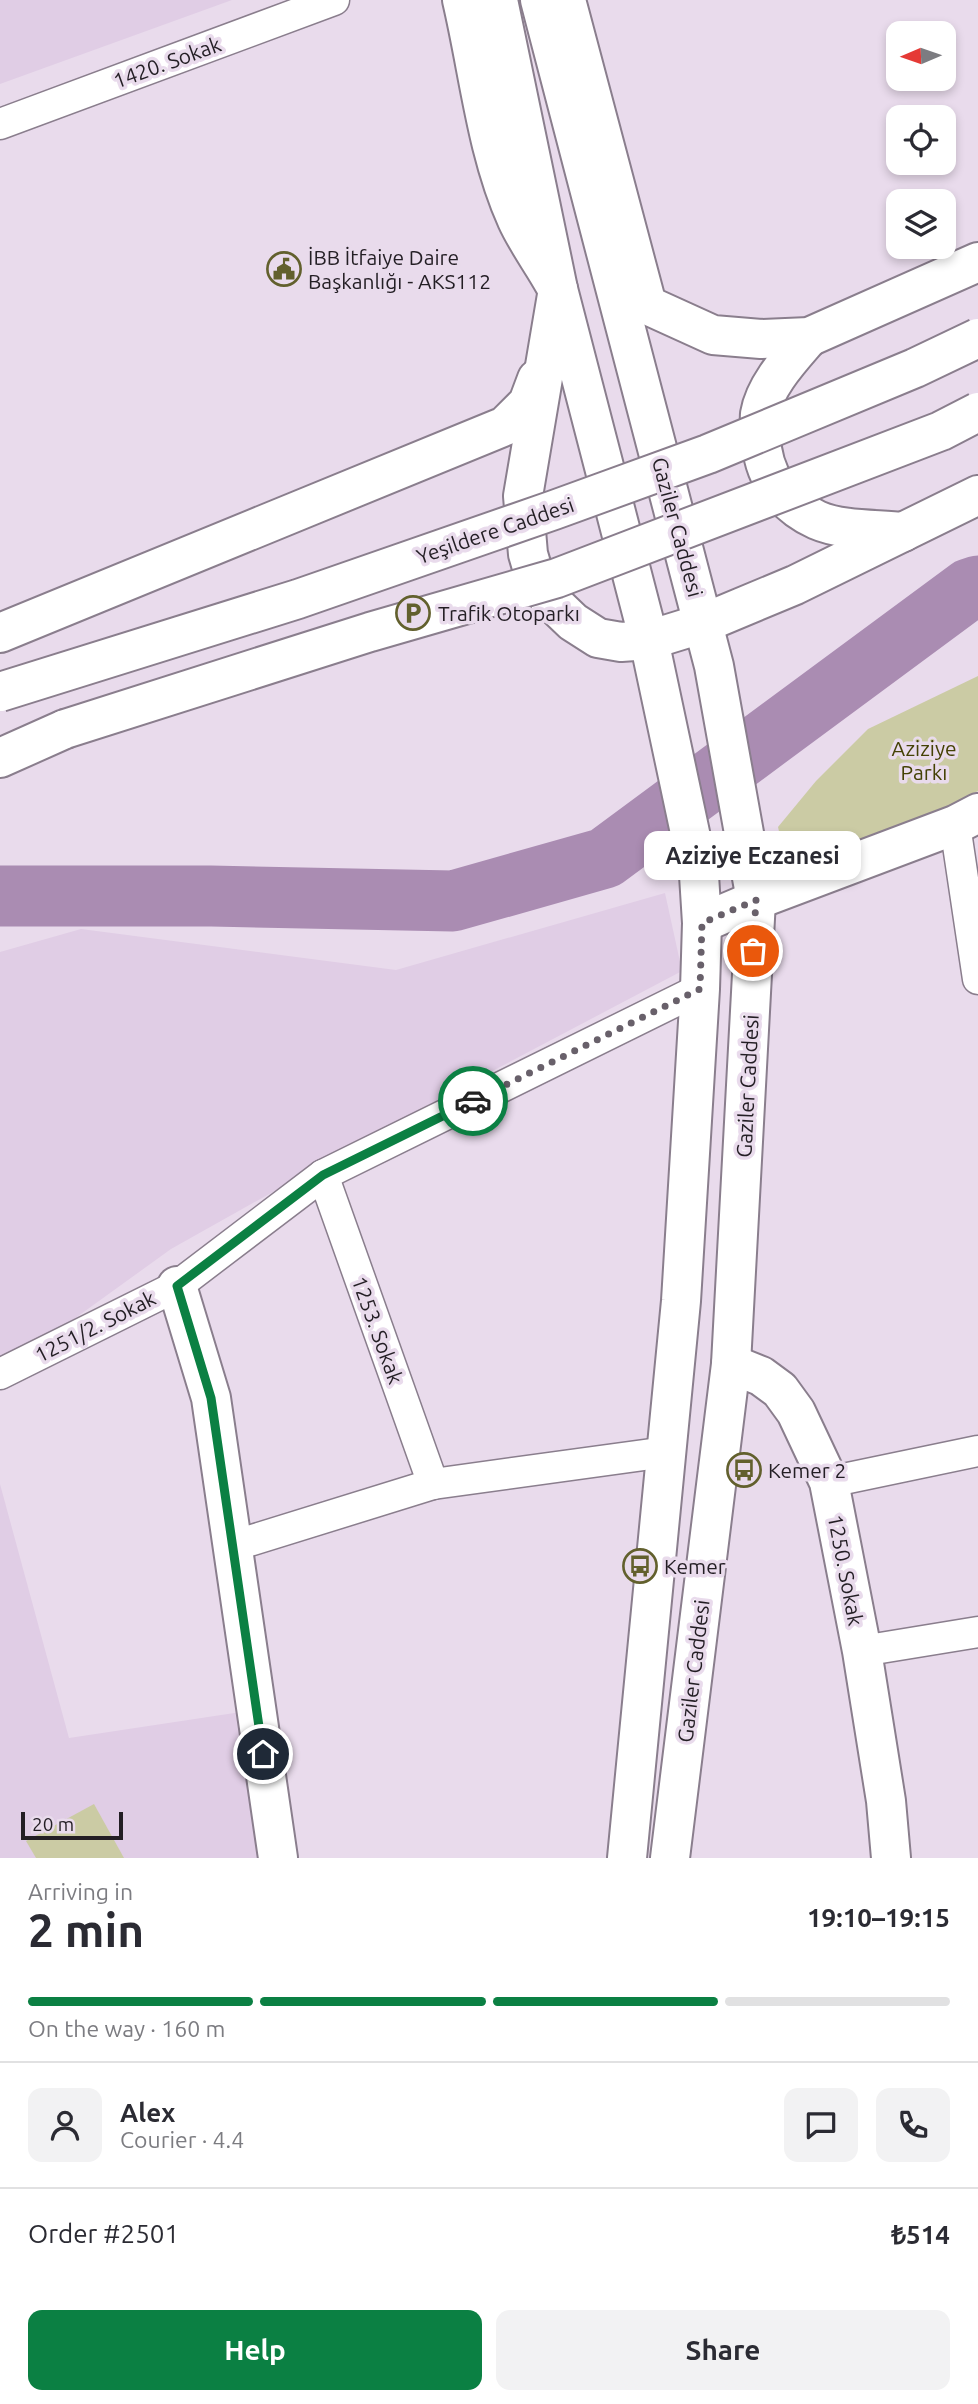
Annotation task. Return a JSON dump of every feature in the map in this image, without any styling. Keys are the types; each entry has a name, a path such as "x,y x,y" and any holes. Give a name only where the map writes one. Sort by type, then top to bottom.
{"main road":[{"path":"461,0 485,114 503,183 517,221 558,289 523,496 528,554 533,572 549,599 573,622 598,638 621,642 649,640 704,623 794,585 978,495"},
{"path":"498,0 558,289 649,640 699,875 702,923 700,989 681,1301 627,1858"},
{"name":"Gaziler Caddesi","path":"540,0 704,623 753,883 731,1364 670,1858"},
{"path":"566,0 647,305 650,422"},
{"path":"647,305 713,335 761,340 809,337 978,262"},
{"path":"809,337 787,363 768,393 760,414 761,449 768,476 787,502 819,521 904,532"},
{"name":"Yeşildere Caddesi","path":"0,692 298,599 708,454 915,368 978,338"},
{"path":"0,633 505,426 528,403 546,358"},
{"path":"0,744 65,729 370,632 557,578 941,431 978,412"},
{"path":"0,758 65,729"},
{"path":"702,923 753,883 967,819"},
{"path":"177,1286 211,1398 278,1858"},
{"name":"1250. Sokak","path":"731,1364 761,1376 780,1390 796,1412 829,1482 862,1651 886,1801 891,1858"}],"street":[{"name":"1420. Sokak","path":"0,124 334,0"},
{"path":"967,819 978,979"},
{"name":"1251/2. Sokak","path":"0,1374 177,1286 323,1175 700,989"},
{"name":"1253. Sokak","path":"323,1175 433,1485"},
{"path":"829,1482 978,1451"},
{"path":"233,1546 433,1485 666,1452"},
{"name":"1250. Sokak","path":"862,1651 978,1632"}],"shaded area":[{"path":"0,0 232,0 0,84"},
{"path":"665,893 682,971 424,1107 171,1249 74,1319 0,1360 0,952 81,929 396,970"},
{"path":"0,1484 69,1738 241,1712 263,1858 0,1858"}],"green space":[{"name":"Aziziye Parkı","path":"978,676 978,791 948,806 787,867 778,827 816,781 868,729"},
{"path":"94,1804 124,1858 36,1858 26,1841"}],"waterway":[{"path":"0,896 211,896 453,901 605,858 969,589 978,586"}],"way so far":[{"path":"473,1101 700,989 702,923 756,900 753,951"}],"place":[{"name":"İBB İtfaiye Daire Başkanlığı - AKS112","path":"284,269"},
{"name":"Trafik Otoparkı","path":"413,613"},
{"name":"Aziziye Eczanesi","path":"753,951"},
{"name":"Kemer 2","path":"744,1470"},
{"name":"Kemer","path":"640,1566"}],"route":[{"path":"263,1754 211,1398 177,1286 323,1175 473,1101"}]}
